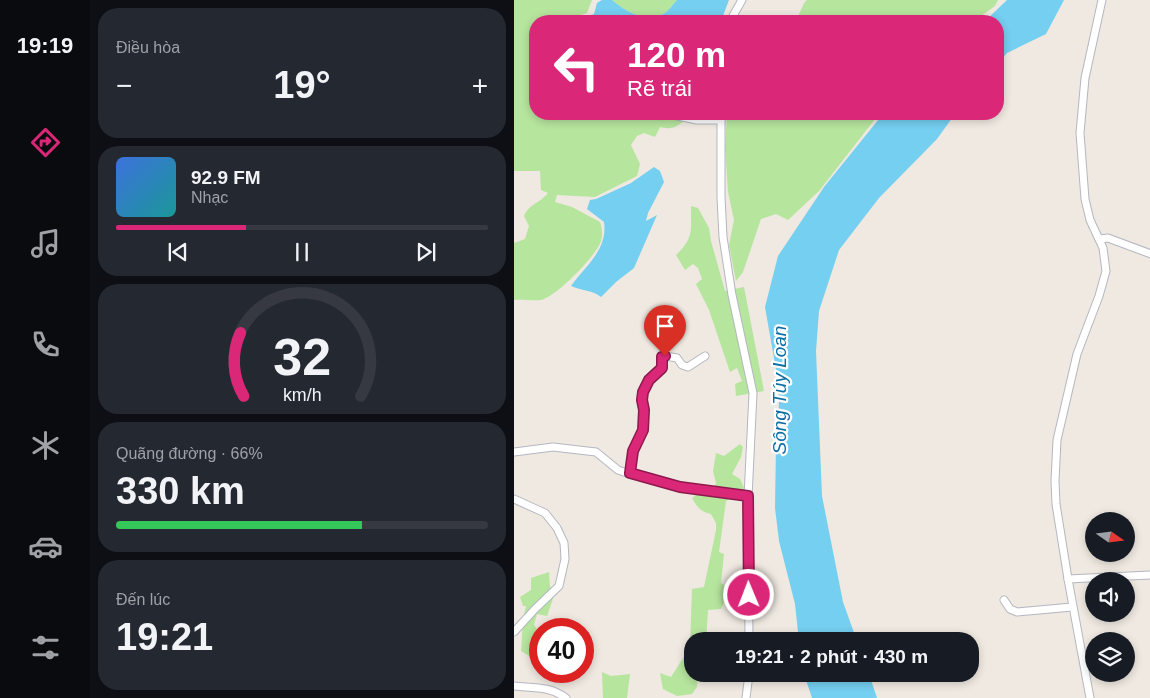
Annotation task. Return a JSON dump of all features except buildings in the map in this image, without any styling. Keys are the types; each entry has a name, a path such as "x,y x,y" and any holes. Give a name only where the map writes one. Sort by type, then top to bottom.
{"street":[{"path":"733,15 742,0"},
{"path":"1090,698 1072,607 1056,504 1055,480 1057,440 1077,354 1099,296 1106,271 1103,248 1090,220 1086,199 1080,133 1085,78 1102,0"},
{"path":"721,120 723,237 732,295 753,393 748,496 749,632"},
{"path":"1100,239 1108,238 1150,254"},
{"path":"630,473 633,451 643,430 643,392 649,380 662,368 662,357 677,358 682,365 688,368 704,356"},
{"path":"514,452 553,447 596,452 618,470 680,487 748,496"},
{"path":"514,499 544,513 557,528 564,542 566,559 559,586 514,632"},
{"path":"1068,579 1150,575"},
{"path":"1004,600 1007,606 1017,612 1072,607"},
{"path":"746,698 748,682"},
{"path":"514,686 549,689 557,691 566,698"}],"green space":[{"path":"514,0 592,0 587,13 580,15 529,15 529,120 685,120 675,127 660,127 655,137 644,133 637,136 631,145 640,164 637,176 595,197 557,195 555,202 572,207 600,222 602,239 592,256 566,284 541,300 514,300 514,243 525,239 529,226 524,216 526,212 548,193 541,190 540,171 514,171"},
{"path":"612,0 677,0 669,10 659,15 639,15 623,8"},
{"path":"807,0 998,0 995,6 982,15 799,15"},
{"path":"727,120 874,120 819,191 788,220 776,214 761,219 743,272 736,281 729,245 734,220 728,192 725,146"},
{"path":"691,206 698,208 709,228 725,291 744,287 764,391 736,396 735,384 742,381 737,368 730,372 709,310 696,284 702,279 698,268 693,264 685,270 676,255 689,238"},
{"path":"740,444 743,447 741,457 732,474 740,479 745,490 726,501 719,552 724,554 721,583 730,589 721,609 708,610 707,632 691,632 692,589 704,587 716,530 716,523 711,514 700,509 692,498 700,492 712,493 716,483 713,471 716,453 724,456"},
{"path":"549,572 550,587 555,593 547,616 537,614 536,618 529,618 529,656 521,651 523,619 526,606 523,606 520,597 531,590 531,578"},
{"path":"684,656 684,682 697,682 697,687 692,694 677,696 663,689 660,673 671,677"},
{"path":"602,672 611,676 630,674 627,698 603,698"}],"water":[{"path":"602,0 612,0 629,12 639,15 591,15 594,14 597,3"},
{"path":"677,0 729,0 723,15 659,15 669,10"},
{"path":"1007,0 1064,0 1046,34 1007,53 1004,56 1004,15 991,15"},
{"name":"Sông Túy Loan","path":"878,120 951,120 937,139 879,198 839,250 819,311 816,351 822,496 843,602 854,632 798,632 795,604 779,541 775,508 779,403 778,381 765,307 778,256 824,187"},
{"path":"654,167 660,171 664,182 648,213 646,221 657,215 634,268 601,297 571,286 595,257 603,241 604,222 587,209 590,200 631,183"},
{"path":"807,682 872,682 877,698 812,698"}],"route":[{"path":"665,356 662,357 662,368 649,380 643,392 643,430 633,451 630,473 680,487 748,496 749,595"}]}
